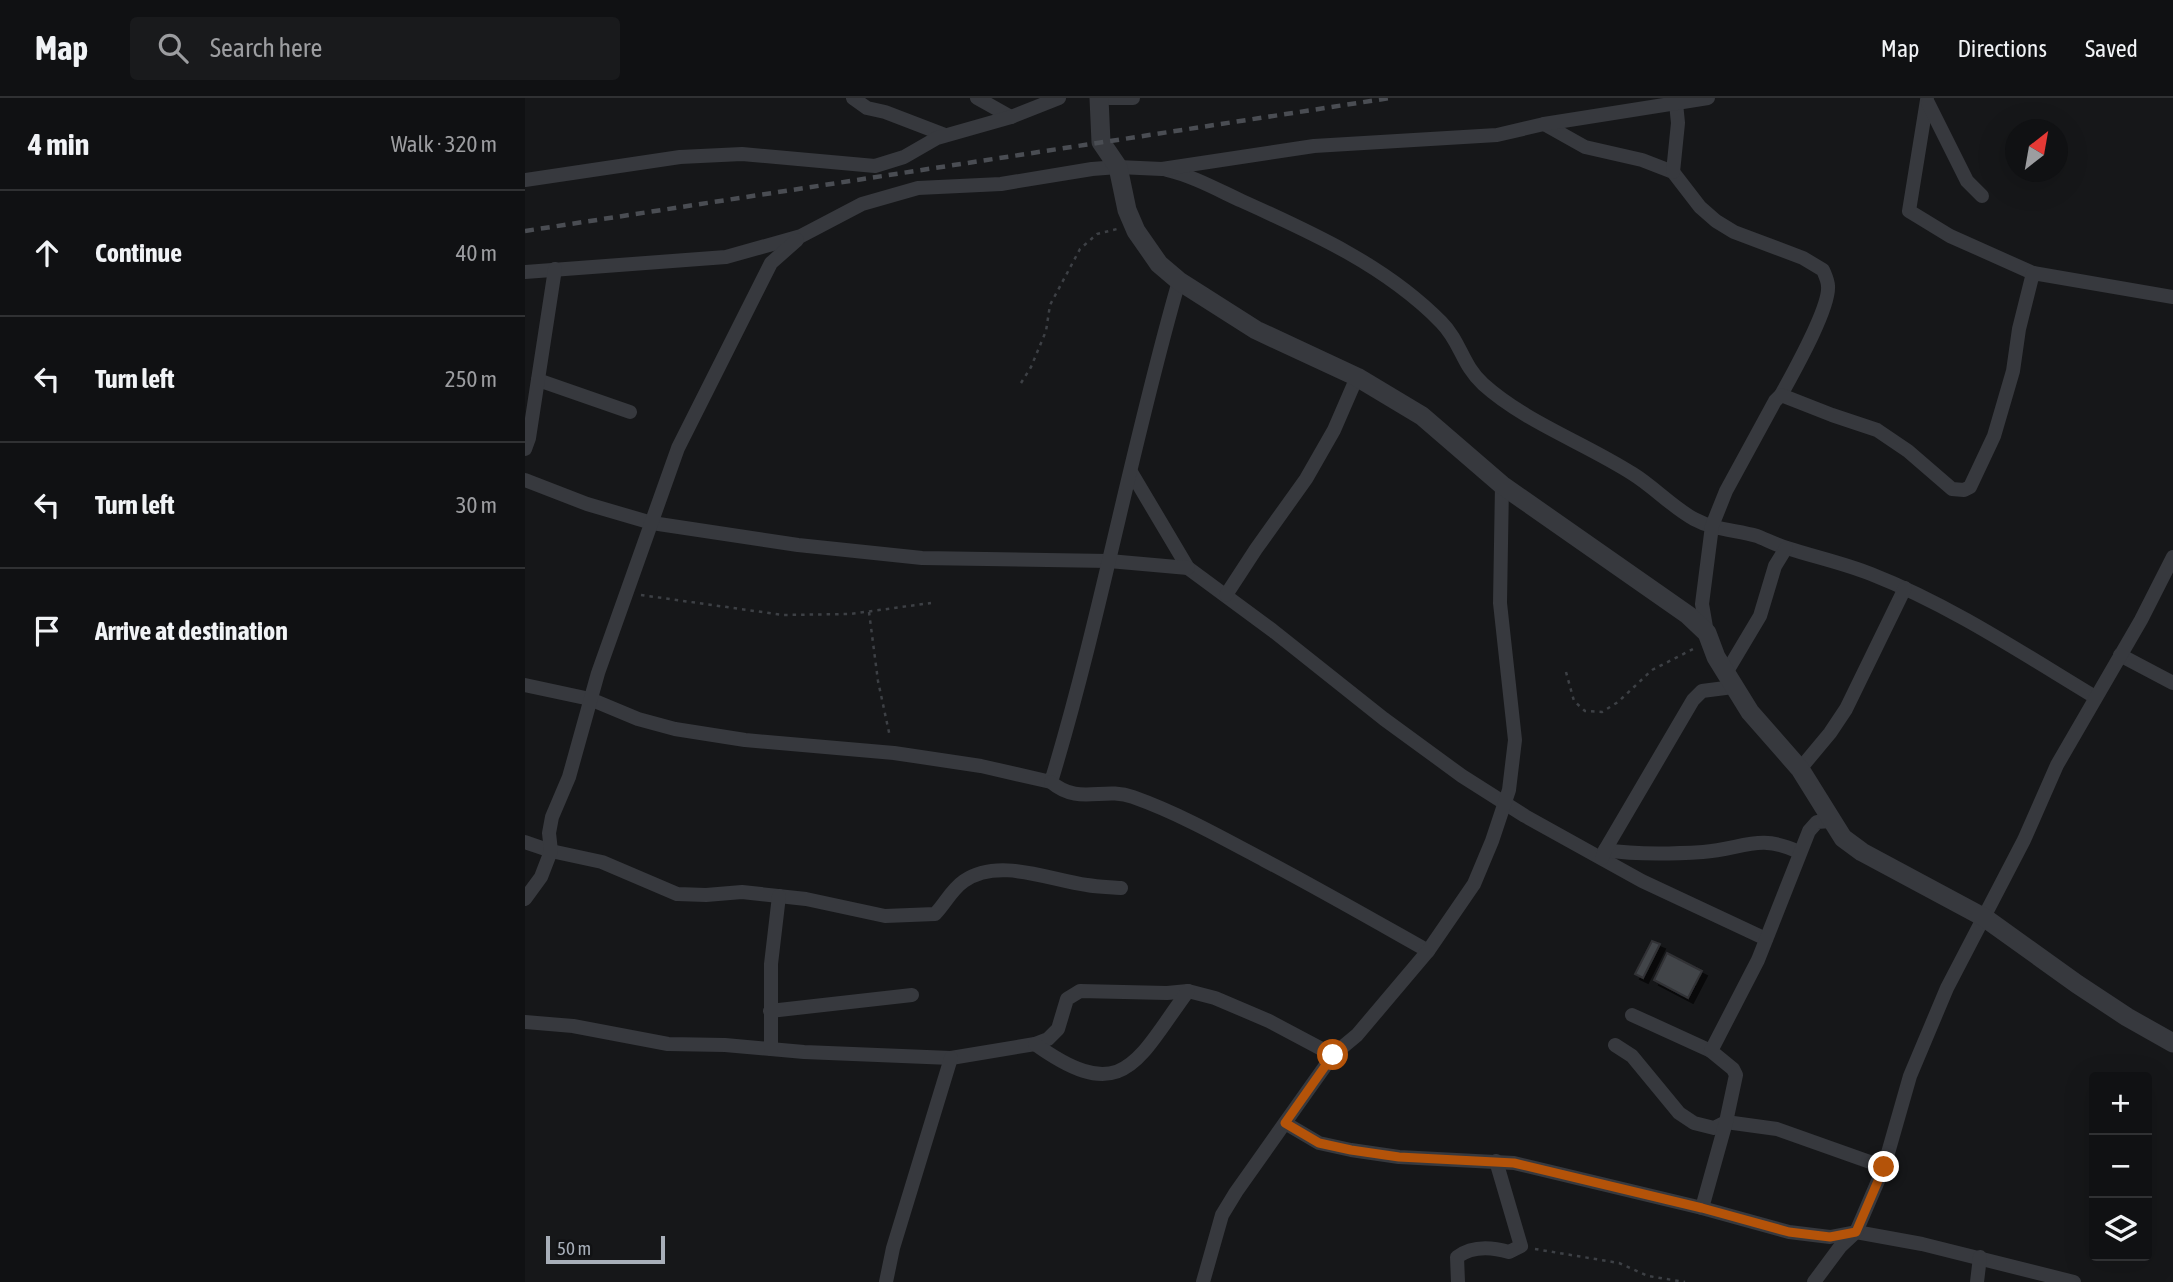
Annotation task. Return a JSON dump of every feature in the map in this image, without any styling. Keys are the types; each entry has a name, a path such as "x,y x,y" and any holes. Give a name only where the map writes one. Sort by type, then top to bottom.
{"street":[{"path":"853,98 867,108 946,135"},
{"path":"977,98 1011,117"},
{"path":"525,180 680,156 742,155 874,166 904,157 946,135 1011,117 1059,98"},
{"path":"1100,98 1101,142 1118,167 1127,210 1133,224 1148,250 1179,281 1256,330 1357,377 1422,416 1502,485 1664,598 1708,637"},
{"path":"1109,98 1133,98"},
{"path":"525,272 726,257 801,236 862,204 918,188 1001,184 1092,169 1162,169 1314,146 1497,135 1544,124 1708,98"},
{"path":"1926,99 1967,181 1982,196"},
{"path":"1926,99 1909,211 1950,236 2033,273 2173,297"},
{"path":"1673,172 1678,122 1676,103"},
{"path":"1544,124 1584,148 1642,160 1673,172 1700,206 1716,221 1734,232 1803,258 1823,270 1828,287 1807,347 1726,491 1712,526 1703,604 1708,637 1716,657 1750,712 1800,769 1843,838 1862,852 1985,918 2077,984 2173,1043"},
{"path":"1162,169 1217,190 1356,257 1401,288 1440,321 1455,337 1463,361 1483,384 1514,407 1635,475 1693,519 1755,536 1905,588 1961,616 2095,697"},
{"path":"525,900 541,877 551,851 549,833 552,817 569,777 590,699 678,448 771,263 801,236"},
{"path":"525,449 555,269"},
{"path":"1781,395 1877,430 1908,451 1952,489 1963,490 1970,487 1994,436 2013,371 2019,328 2033,273"},
{"path":"1051,782 1076,702 1147,401 1179,281"},
{"path":"1226,595 1305,479 1334,430 1357,377"},
{"path":"538,380 630,412"},
{"path":"1131,472 1188,568 1384,719 1505,804 1604,854 1653,886 1766,939"},
{"path":"525,480 587,504 652,523 870,553 922,558 1109,561 1188,568"},
{"path":"1203,1282 1222,1215 1236,1192 1333,1055 1357,1035 1428,951 1473,884 1493,841 1514,766 1515,740 1500,603 1502,485"},
{"path":"1604,854 1697,695 1730,680 1760,616 1775,566 1786,548"},
{"path":"1814,1282 1840,1247 1856,1232 1884,1167 1910,1076 1947,988 1985,918 2057,765 2154,596 2173,557"},
{"path":"1800,769 1846,709 1905,588"},
{"path":"2120,655 2173,683"},
{"path":"525,685 590,699 638,719 685,731 981,765 1051,782 1077,796 1121,793 1184,819 1290,873 1428,951"},
{"path":"1711,1051 1747,985 1809,831 1817,822 1831,821"},
{"path":"1604,854 1705,852 1765,841 1783,844 1799,852"},
{"path":"525,842 551,851 602,862 677,894 742,892 806,900 884,916 935,914 953,890 964,881 987,872 1016,872 1121,888"},
{"path":"771,1049 771,964 779,896"},
{"path":"525,1022 573,1026 668,1044 951,1058 1035,1044 1053,1035 1058,1028 1067,999 1080,991 1167,993 1188,990 1215,998 1269,1021 1333,1055"},
{"path":"1035,1044 1055,1058 1095,1075 1117,1071 1143,1054 1188,990"},
{"path":"770,1011 912,995"},
{"path":"1632,1015 1711,1051 1736,1074 1726,1122 1702,1208"},
{"path":"1615,1045 1632,1056 1679,1113 1694,1123 1714,1128 1726,1122 1777,1129 1884,1167"},
{"path":"886,1282 893,1248 951,1058"},
{"path":"1285,1123 1319,1143 1351,1150 1409,1158 1496,1161 1702,1208 1789,1232 1830,1237 1856,1232 1980,1257 2074,1282"},
{"path":"1458,1282 1457,1257 1462,1253 1491,1247 1509,1252 1521,1246 1496,1161"},
{"path":"1977,1282 1980,1257"}],"path":[{"path":"1021,383 1046,331 1050,305 1080,249 1097,234 1133,224"},
{"path":"628,593 774,615 869,612 931,603"},
{"path":"869,612 882,700 894,753"},
{"path":"1566,672 1574,701 1585,711 1602,712 1618,702 1652,670 1708,637"},
{"path":"1521,1246 1619,1263 1648,1276 1685,1282"}],"building":[{"path":"1652,941 1660,944 1643,978 1635,974"},
{"path":"1667,953 1702,971 1688,998 1654,980"}],"railway":[{"path":"525,231 1390,98"}],"route":[{"path":"1333,1055 1285,1123 1319,1143 1351,1150 1430,1160 1514,1163 1702,1208 1789,1232 1830,1237 1856,1232 1884,1167"}]}
